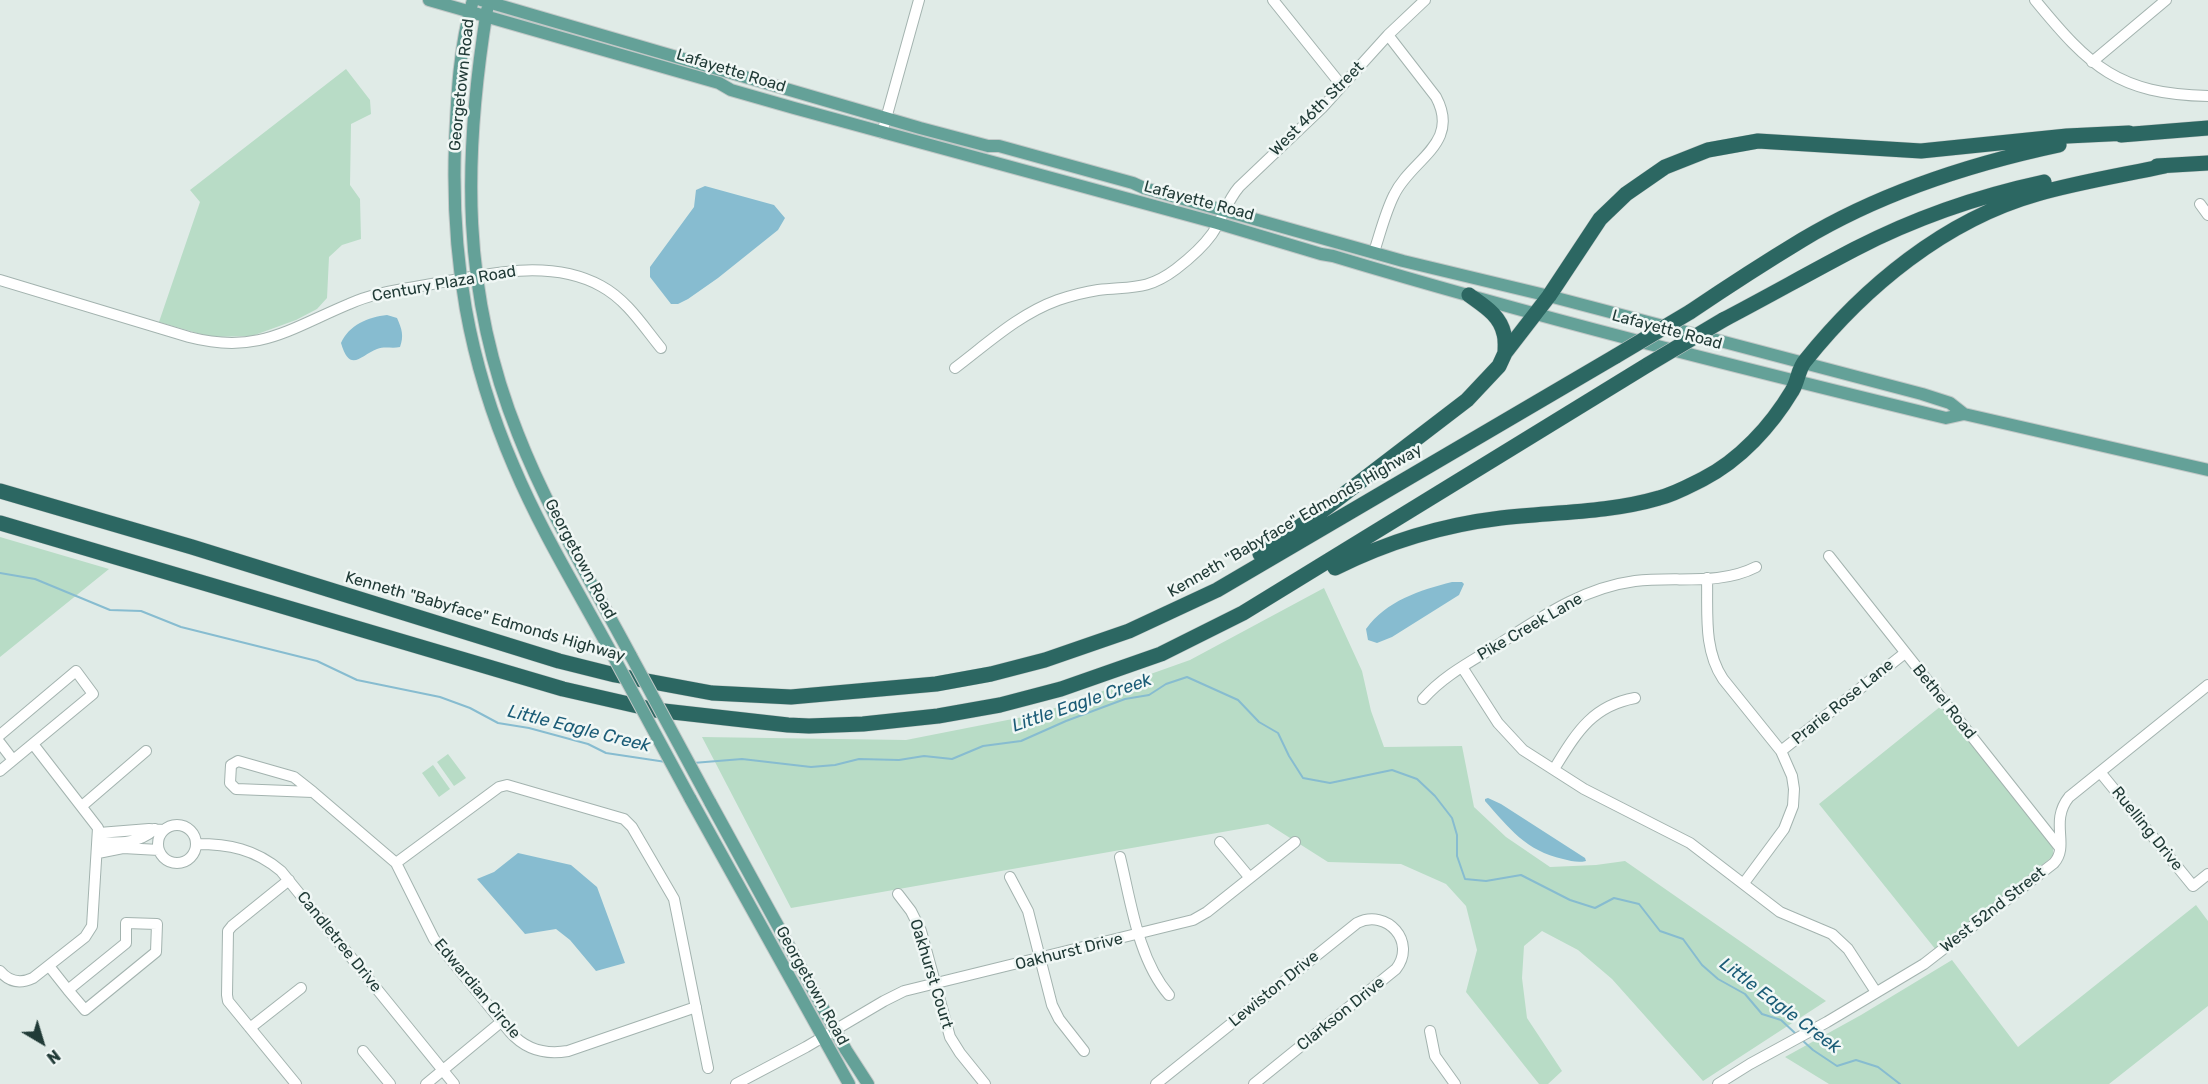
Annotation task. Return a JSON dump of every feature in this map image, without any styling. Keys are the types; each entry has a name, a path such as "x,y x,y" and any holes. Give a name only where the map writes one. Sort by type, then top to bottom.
{"highway":[{"name":"Kenneth \"Babyface\" Edmonds Highway","path":"0,491 192,547 559,661 615,675 712,693 791,697 936,684 1024,666 1109,639 1159,619 1217,590 1690,312 1803,239 1909,189 2014,155 2063,144 2129,133 2208,128"},
{"path":"1109,639 1184,601 1285,538 1467,400 1489,378 1594,228 1617,201 1665,167 1708,150 1765,141 1929,151 2067,136 2129,133"},
{"path":"1243,613 1649,364 1723,320 1856,248 1920,220 1978,199 2018,188 2070,177 2135,168 2208,163"},
{"path":"0,523 563,689 655,710 788,725 840,725 958,713 1061,690 1130,666 1180,645 1345,563 1418,535 1470,522 1629,505 1680,490 1721,468 1761,434 1797,382 1803,363 1879,283 1919,253 1949,234 2001,207 2037,194 2165,166"},
{"path":"1469,295 1489,309 1500,322 1504,334 1505,353"}],"main road":[{"name":"Lafayette Road","path":"429,0 471,6 486,17 882,133 1217,223 1469,295 1797,382 1946,418 1964,414"},
{"name":"Lafayette Road","path":"486,1 887,118 988,146 1005,148 1374,252 1922,394 1950,403 1964,414 2208,470"},
{"name":"Georgetown Road","path":"486,1 470,170 471,235 483,317 494,363 521,442 568,539 710,802 828,1033 849,1084"},
{"name":"Georgetown Road","path":"471,6 463,43 456,117 454,201 456,244 460,279 474,349 503,440 530,501 690,798 828,1033 868,1084"}],"street":[{"path":"882,133 919,0"},
{"path":"1273,0 1342,86"},
{"name":"West 46th Street","path":"955,368 1026,314 1058,300 1096,290 1140,288 1162,279 1196,252 1213,233 1224,209 1239,187 1342,86 1388,35 1425,0"},
{"path":"2036,0 2064,35 2092,63 2119,78 2148,89 2174,95 2208,96"},
{"path":"2092,63 2166,0"},
{"path":"1374,252 1393,195 1402,180 1430,152 1439,139 1444,122 1436,97 1388,35"},
{"path":"2200,204 2208,214"},
{"name":"Century Plaza Road","path":"0,280 189,337 232,344 279,336 365,298 476,276 504,272 545,271 585,279 603,287 623,302 661,348"},
{"name":"Bethel Road","path":"1829,556 2060,848"},
{"name":"Pike Creek Lane","path":"1423,699 1442,680 1462,667 1550,612 1591,592 1642,580 1731,577 1756,567"},
{"path":"1707,578 1709,642 1715,665 1782,751 1793,782 1794,800 1791,813 1779,839 1744,883"},
{"name":"Prarie Rose Lane","path":"1782,751 1905,653"},
{"path":"1462,667 1494,717 1523,750 1599,798 1681,837 1780,912 1826,931 1837,938 1848,949 1876,992"},
{"path":"0,735 76,672 93,694 0,771"},
{"path":"2060,848 2059,820 2069,797 2208,685"},
{"path":"1554,769 1578,731 1589,719 1609,705 1635,698"},
{"path":"0,743 13,760"},
{"path":"0,971 9,979 25,982 85,937 92,926 99,843 96,824 33,744"},
{"path":"82,806 146,751"},
{"path":"313,792 236,789 230,783 231,765 238,761 293,777 313,792 396,863 499,787 507,785 622,819 632,827 673,896 708,1068"},
{"name":"Ruelling Drive","path":"2100,772 2193,886 2208,874"},
{"path":"99,843 170,826 182,825 192,832 196,844 192,856 182,863 169,862 164,858 159,850 160,829"},
{"path":"1220,842 1250,878"},
{"name":"Oakhurst Drive","path":"736,1084 894,995 1140,934 1201,916 1295,842"},
{"path":"99,843 123,848 159,850"},
{"name":"Candletree Drive","path":"196,844 220,844 247,850 268,861 289,880 454,1084"},
{"name":"West 52nd Street","path":"1718,1084 1924,964 2056,861 2060,848"},
{"path":"1120,857 1150,966 1169,995"},
{"name":"Edwardian Circle","path":"396,863 434,939 513,1036 525,1045 541,1052 557,1053 572,1050 696,1007"},
{"path":"1011,877 1029,911 1054,1010 1084,1051"},
{"path":"289,880 232,926 227,933 228,1001 296,1084"},
{"name":"Oakhurst Court","path":"898,894 918,924 950,1037 985,1084"},
{"name":"Lewiston Drive","path":"1156,1084 1357,923 1368,919 1378,919 1397,931"},
{"path":"49,966 68,990 85,1010 156,952 157,924 126,923 126,943 68,990"},
{"name":"Clarkson Drive","path":"1254,1084 1394,971 1404,951 1397,931"},
{"path":"250,1028 301,988"},
{"path":"426,1084 501,1022"},
{"path":"1430,1031 1435,1056 1454,1084"},
{"path":"363,1051 390,1084"}],"green space":[{"path":"346,69 370,100 371,114 351,124 350,185 360,199 361,239 342,245 329,257 327,298 317,309 296,320 252,336 211,337 159,322 200,202 190,190"},
{"path":"0,537 109,569 0,657"},
{"path":"1324,588 1362,671 1371,711 1384,747 1462,746 1474,807 1506,837 1550,867 1625,861 1826,1001 1703,1081 1612,979 1578,950 1542,931 1524,946 1522,978 1527,1018 1562,1071 1548,1084 1539,1084 1466,992 1477,950 1466,906 1446,884 1401,864 1328,862 1268,824 791,908 702,737 906,740 1038,714 1190,660"},
{"path":"1941,706 2053,845 2053,856 1936,950 1819,804"},
{"path":"448,754 466,778 454,786 437,762"},
{"path":"433,765 450,789 439,797 422,773"},
{"path":"2196,905 2208,921 2208,1006 2109,1084 1829,1084 1785,1057 1861,1015 1952,960 2018,1047"}],"water":[{"path":"705,186 774,205 785,218 778,230 718,278 688,299 678,304 671,304 650,277 650,267 694,207 696,190"},
{"path":"387,315 397,318 399,322 402,336 400,347 377,349 356,360 348,358 341,343 349,331 366,320"},
{"path":"1452,582 1464,584 1459,595 1392,637 1377,643 1368,640 1366,629 1383,611 1404,598"},
{"path":"1488,798 1585,858 1586,861 1574,862 1550,855 1528,844 1510,829 1485,801"},
{"path":"518,853 571,865 597,887 625,963 596,971 570,940 556,929 525,934 477,879 494,872"}],"waterway":[{"name":"Little Eagle Creek","path":"0,573 35,579 110,610 141,611 181,627 317,661 357,680 440,697 470,708 498,723 529,728 588,744 606,753 666,762"},
{"name":"Little Eagle Creek","path":"693,763 742,759 811,767 835,765 859,759 899,760 924,756 952,759 983,746 1021,741 1125,699 1149,695 1166,684 1187,677 1238,700 1259,722 1278,733 1303,778 1330,783 1392,770 1417,779 1435,796 1452,818 1457,835 1457,856 1465,879 1486,881 1521,875 1570,900 1595,908 1614,898 1639,904 1660,931 1683,939 1702,965 1718,979 1745,994 1762,1014 1781,1020 1796,1034"},
{"name":"Little Eagle Creek","path":"1802,1040 1837,1066 1856,1060 1878,1067 1900,1084"}]}
